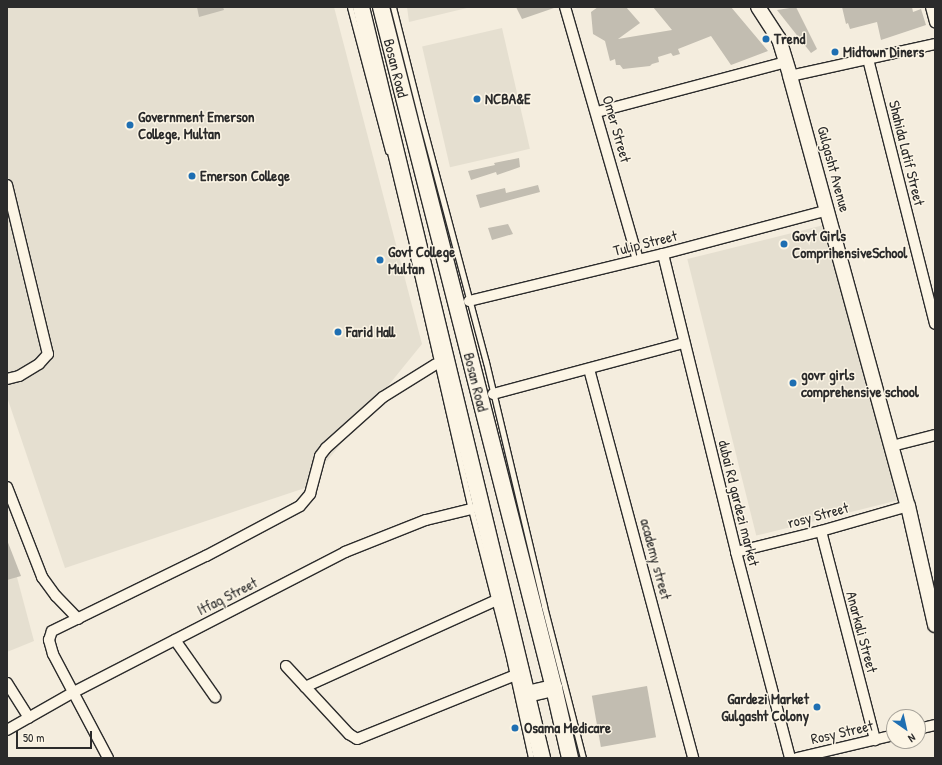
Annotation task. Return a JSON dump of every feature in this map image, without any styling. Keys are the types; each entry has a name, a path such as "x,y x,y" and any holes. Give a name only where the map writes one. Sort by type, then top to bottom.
{"main road":[{"name":"Bosan Road","path":"361,7 478,494 528,694 542,758"},
{"name":"Bosan Road","path":"381,7 554,688 570,758"},
{"path":"478,494 502,488"},
{"path":"528,694 554,688"}],"street":[{"name":"Omer Street","path":"565,7 597,112 638,260"},
{"name":"Gulgasht Avenue","path":"758,7 779,38 786,62 828,210 908,506 935,626"},
{"path":"931,7 935,22"},
{"path":"790,76 935,44"},
{"name":"Shahida Latif Street","path":"868,60 935,324"},
{"path":"597,112 786,62"},
{"path":"7,185 48,354 39,364 19,376 7,379"},
{"name":"Tulip Street","path":"469,301 663,254 828,210"},
{"name":"dubai Rd gardezi market","path":"663,254 683,343 790,758"},
{"path":"493,394 683,343"},
{"path":"108,758 53,654 49,640 52,631 206,556 300,506 310,494 320,456 326,448 383,397 436,364"},
{"name":"academy street","path":"589,369 693,758"},
{"path":"892,446 935,435"},
{"path":"7,487 42,577 56,596 78,619"},
{"name":"rosy Street","path":"736,552 821,531 908,506"},
{"name":"Itfaq Street","path":"7,730 74,692 345,552 426,520 471,509"},
{"name":"Anarkali Street","path":"821,531 875,740"},
{"path":"305,688 495,601"},
{"path":"175,640 215,698"},
{"path":"286,666 349,734 358,739 513,676"},
{"path":"7,683 29,718"},
{"name":"Rosy Street","path":"797,758 886,737"}],"lane":[{"path":"350,7 389,158"},
{"path":"393,7 493,394 544,606 583,758"},
{"path":"411,249 436,364 495,601 531,758"}],"shaded area":[{"name":"Emerson College","path":"7,7 334,7 422,344 305,488 65,568 7,397"},
{"path":"407,7 471,7 409,22"},
{"name":"NCBA&E","path":"502,28 530,149 450,167 422,46"},
{"name":"govr girls comprehensive school","path":"828,224 897,501 756,536 687,259"},
{"path":"7,540 34,641 7,652"}],"building":[{"path":"197,7 223,7 224,10 199,17"},
{"path":"516,7 553,7 554,8 522,19"},
{"path":"598,7 626,7 640,23 618,39 672,30 653,7 731,7 768,51 731,65 711,36 678,49 680,54 673,56 671,53 658,57 659,62 650,66 623,69 620,65 616,65 615,59 610,61 605,41 593,34 591,12"},
{"path":"796,7 817,49 811,53 777,10"},
{"path":"842,7 912,7 913,12 921,9 926,25 881,40 877,22 850,29 848,23 846,24"},
{"path":"519,158 520,167 497,175 496,172 471,180 468,171 495,165 494,163"},
{"path":"538,185 540,192 480,208 476,195 505,188 506,193"},
{"path":"508,224 513,234 492,240 488,228"},
{"path":"7,540 21,576 7,580"},
{"path":"647,686 656,737 601,747 592,696"}],"place":[{"name":"Trend","path":"766,39"},
{"name":"Midtown Diners","path":"835,52"},
{"name":"NCBA&E","path":"477,99"},
{"name":"Government Emerson College, Multan","path":"130,125"},
{"name":"Emerson College","path":"192,176"},
{"name":"Govt Girls ComprihensiveSchool","path":"784,244"},
{"name":"Govt College Multan","path":"380,260"},
{"name":"Farid Hall","path":"338,332"},
{"name":"govr girls comprehensive school","path":"793,383"},
{"name":"Gardezi Market Gulgasht Colony","path":"817,707"},
{"name":"Osama Medicare","path":"515,728"}]}
